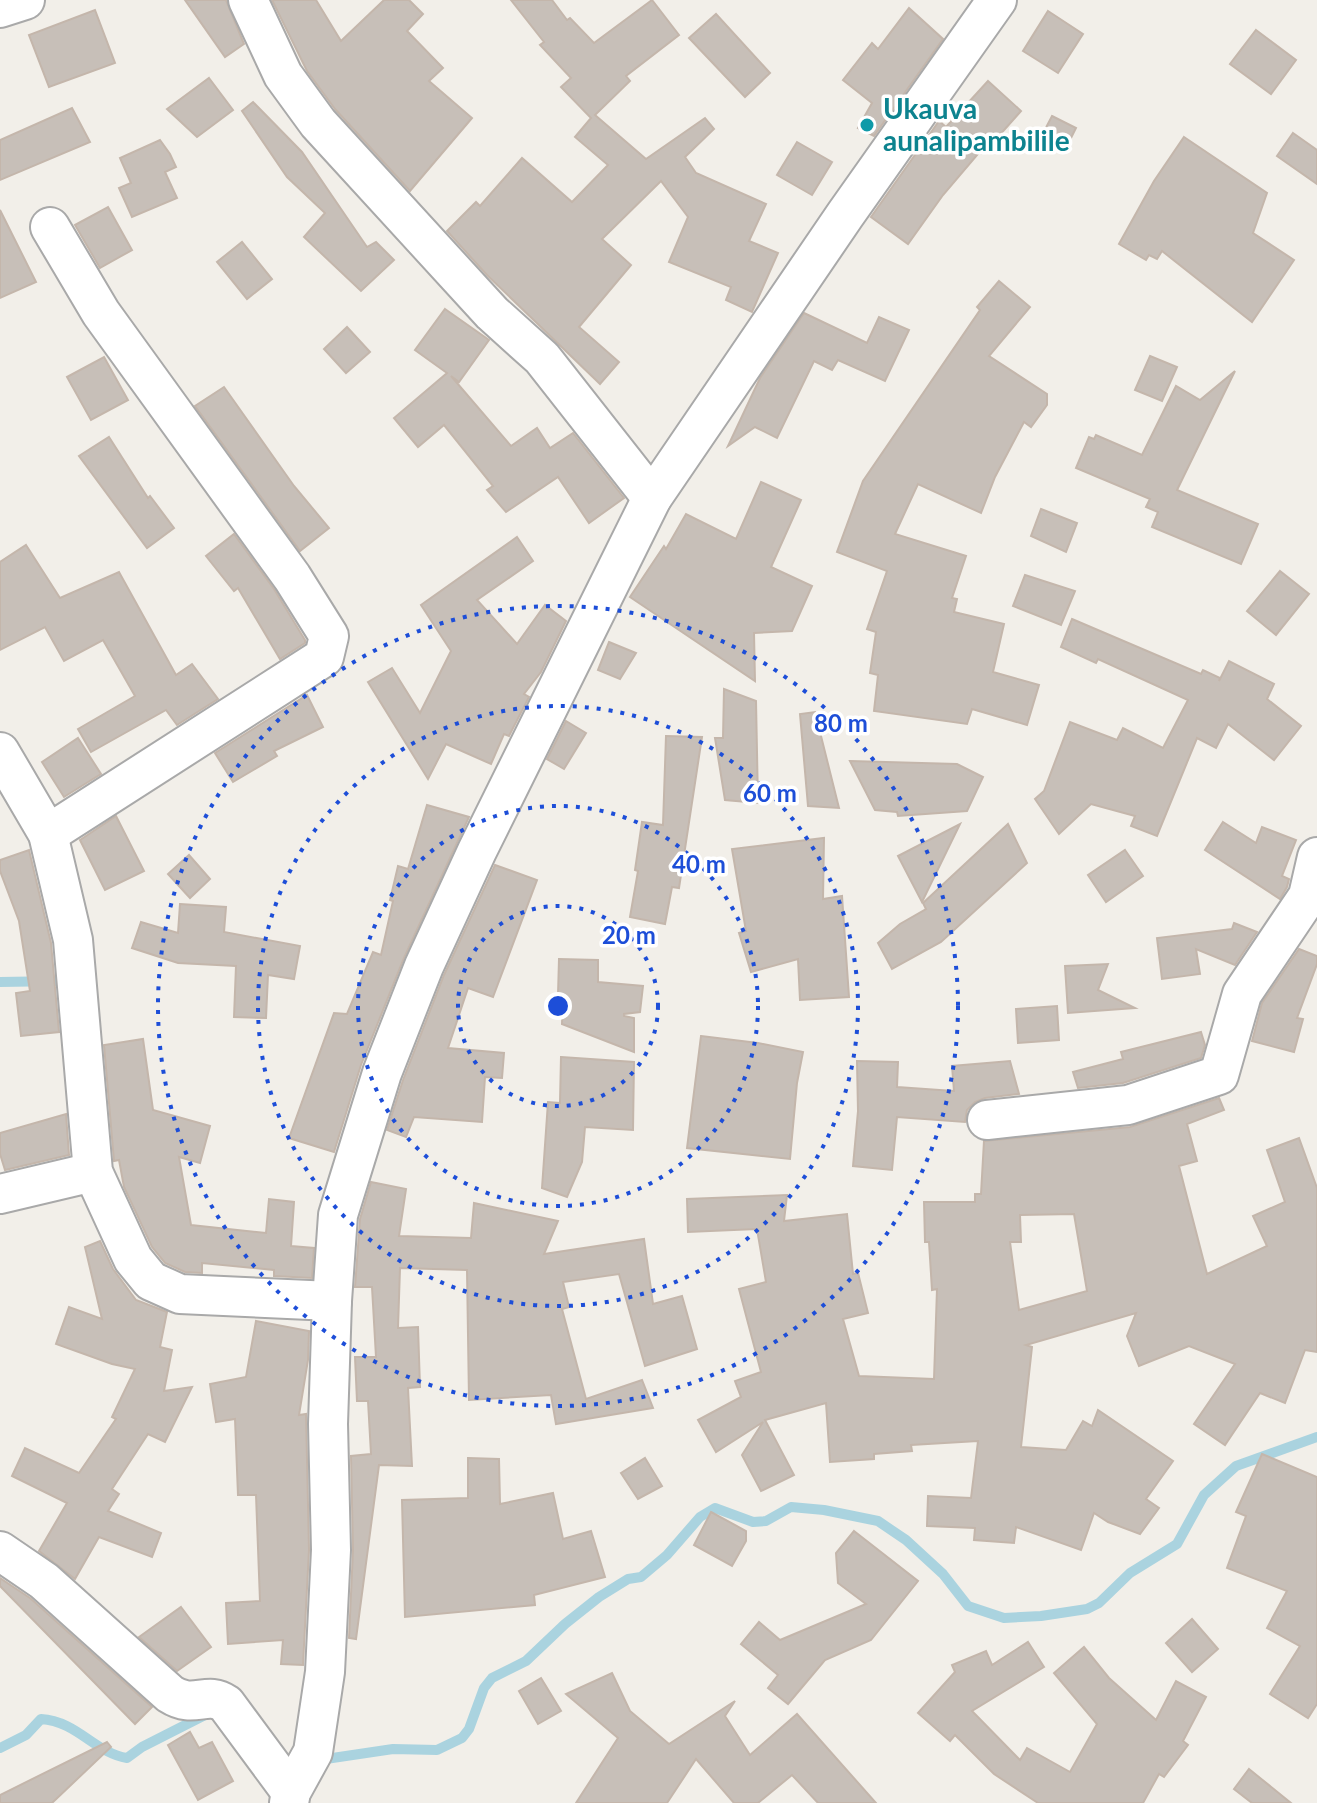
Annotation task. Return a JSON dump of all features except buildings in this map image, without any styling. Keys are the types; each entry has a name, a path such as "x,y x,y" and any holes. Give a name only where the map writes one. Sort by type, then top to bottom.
{"street":[{"path":"0,8 25,0"},
{"path":"248,0 283,75 318,123 492,313 542,358 652,498"},
{"path":"0,1551 44,1581 170,1694 188,1702 212,1697 226,1704 290,1798 313,1752 325,1672 331,1550 328,1424 338,1215 382,1073 424,966 477,851 652,498 845,215 997,0"},
{"path":"48,834 324,657 329,636 292,577 101,313 50,227"},
{"path":"0,752 48,834 73,940 93,1172 133,1259 151,1281 180,1294 332,1301"},
{"path":"987,1120 1128,1105 1219,1075 1242,994 1308,896 1317,857"},
{"path":"0,1194 93,1172"}],"waterway":[{"path":"0,982 62,981"},
{"path":"319,1760 393,1749 437,1750 462,1738 469,1729 484,1688 492,1678 526,1661 599,1597 628,1579 641,1577 667,1555 700,1517 715,1508 753,1522 766,1521 791,1507 878,1521 906,1540 943,1574 968,1606 1004,1618 1041,1616 1087,1609 1099,1603 1130,1573 1177,1544 1204,1495 1236,1466 1317,1437"},
{"path":"0,1748 26,1735 41,1719 65,1725 105,1750 127,1758 205,1715"}],"place":[{"name":"Ukauva aunalipambilile","path":"867,125"}]}
